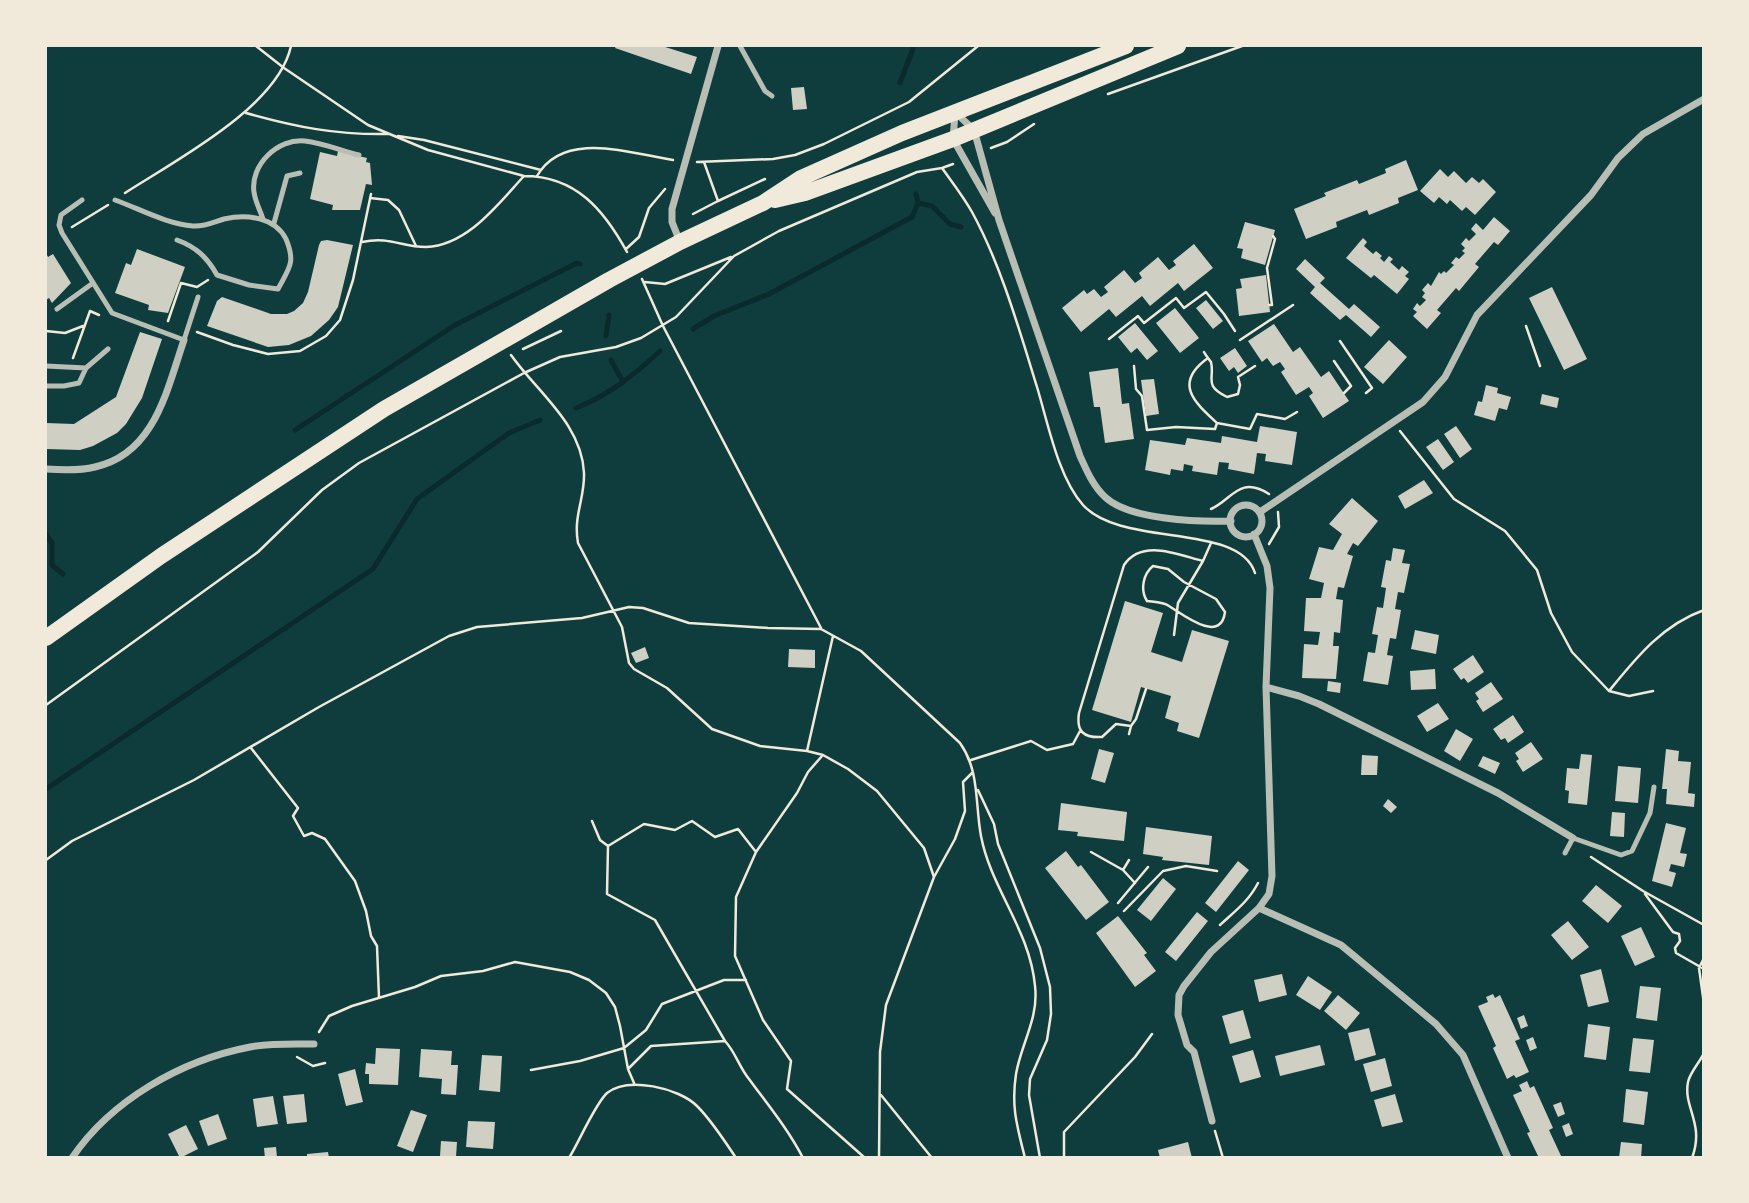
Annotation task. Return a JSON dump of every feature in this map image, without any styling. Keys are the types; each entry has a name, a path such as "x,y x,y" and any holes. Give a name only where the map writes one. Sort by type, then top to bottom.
{"main road":[{"path":"46,638 161,556 384,409 637,264 763,203 801,178 902,133 1126,46"},
{"path":"763,203 805,193 953,139 1178,46"}],"street":[{"path":"680,242 672,216 718,46"},
{"path":"1259,512 1423,402 1437,388 1454,361 1477,315 1591,194 1618,158 1643,134 1703,99"},
{"path":"955,113 974,130 999,220 1080,456 1092,482 1107,499 1124,509 1180,520 1231,521"},
{"path":"955,113 953,139 999,220"},
{"path":"46,469 94,467 112,461 140,441 160,411 184,340"},
{"path":"1242,505 1251,506 1259,512 1261,526 1254,534 1238,534 1231,526 1234,511 1242,505"},
{"path":"1212,1121 1194,1052 1187,1045 1178,1015 1180,995 1211,952 1259,908 1269,894 1272,876 1266,687 1270,588 1267,566 1254,534"},
{"path":"1266,687 1299,695 1319,704 1498,793 1571,841"},
{"path":"1259,908 1341,945 1436,1024 1463,1055 1507,1157"},
{"path":"72,1157 85,1138 108,1115 154,1083 186,1067 216,1055 252,1046 314,1044"}],"lane":[{"path":"740,46 765,91 772,96"},
{"path":"262,219 254,192 254,178 260,164 272,151 284,145 304,141 359,155"},
{"path":"274,223 287,176 300,173"},
{"path":"82,200 61,215 59,225 112,313 184,340 198,297"},
{"path":"116,200 195,227 226,218 262,219 274,223 282,231 293,261 278,289 249,285 217,275 208,259 190,245 177,240"},
{"path":"57,309 93,284"},
{"path":"46,386 79,383 86,368 108,349"},
{"path":"46,366 86,368"},
{"path":"1565,853 1571,841 1621,855 1632,851 1650,813 1654,787"}],"path":[{"path":"256,46 368,125 428,150 524,176 537,176 561,183 588,198 605,214 637,264 663,326 821,629"},
{"path":"59,225 69,228 116,200 245,113 262,97 284,68 291,46"},
{"path":"537,176 548,162 563,154 596,147 686,162 773,159 794,155 824,144 909,102 978,46"},
{"path":"1105,95 1242,46"},
{"path":"245,113 289,125 346,135 390,134 424,140 541,170"},
{"path":"982,152 1007,142 1035,124"},
{"path":"643,282 665,284 734,256 779,231 917,172 942,168 963,159"},
{"path":"704,162 718,201"},
{"path":"942,168 972,213 986,242 1020,333 1063,470 1083,505 1102,520 1123,527 1231,548 1244,556 1253,567 1256,577"},
{"path":"361,242 386,239 416,246 448,243 468,232 524,176"},
{"path":"693,215 765,179"},
{"path":"626,249 639,237 649,208 668,187"},
{"path":"188,329 268,354 300,351 326,336 341,320 353,280 370,196 388,200 399,210 416,246"},
{"path":"1269,305 1272,305 1267,268 1275,239 1273,236"},
{"path":"46,705 258,552 322,490 359,463 524,373 561,358 616,347 663,326 688,307 734,256"},
{"path":"169,317 181,283 197,287 217,275"},
{"path":"1109,339 1138,316 1144,323 1176,298 1184,309 1206,292 1235,331"},
{"path":"1241,340 1293,305"},
{"path":"72,361 90,311 104,317 112,313"},
{"path":"46,331 65,333 83,326"},
{"path":"1526,326 1540,366"},
{"path":"561,331 511,355 569,426 584,460 584,478 575,527 578,542 622,627 629,663 634,669 667,688 712,729 760,746 823,755 848,769 877,791 924,848 934,877"},
{"path":"1340,341 1371,388 1366,393"},
{"path":"1204,352 1211,362 1212,383 1220,394 1227,397 1238,394 1238,377 1255,366"},
{"path":"1208,358 1190,379 1191,396 1217,423 1250,429 1257,414 1285,419 1297,412"},
{"path":"1334,360 1351,386 1344,393"},
{"path":"1134,366 1136,389 1142,396 1147,430 1176,427 1215,429 1217,423"},
{"path":"1394,423 1454,499 1505,531 1537,569 1551,613 1572,652 1609,691 1629,696 1653,691"},
{"path":"1200,509 1219,506 1226,497 1243,488 1268,492 1279,514 1279,527 1272,542 1261,550 1244,556"},
{"path":"1174,635 1178,603 1211,542"},
{"path":"1131,726 1116,724 1102,737 1092,738 1080,731 1077,723 1124,565 1129,558 1150,551 1167,550 1203,561"},
{"path":"1153,566 1174,573 1216,599 1225,612 1224,619 1217,626 1211,626 1184,618 1176,612 1163,603 1147,601 1143,594 1147,573 1153,566"},
{"path":"46,860 72,841 194,780 404,660 465,630 493,624 582,618 629,607 643,608 689,623 821,629 861,651 960,743 970,760 981,836 992,869 1027,943 1036,988 1031,1030 1016,1072 1013,1111 1025,1157"},
{"path":"1609,691 1644,648 1684,617 1703,610"},
{"path":"807,751 833,636"},
{"path":"1129,734 1146,689"},
{"path":"970,760 1031,741 1047,750 1073,744 1080,731"},
{"path":"251,748 298,808 293,816 304,836 312,833 325,839 355,881 366,911 371,936 377,946 379,999"},
{"path":"823,755 808,772 797,793 756,852 736,897 735,957 763,1020 791,1061 787,1089 865,1157"},
{"path":"879,1157 880,1052 886,1005 934,877 955,839 965,811 963,782 972,773"},
{"path":"975,784 994,824 998,844 1041,948 1050,987 1051,1014 1046,1040 1030,1079 1029,1095 1040,1157"},
{"path":"592,821 600,840 608,846"},
{"path":"608,846 645,824 674,830 692,821 715,837 738,829 756,852"},
{"path":"1571,841 1643,891 1703,925"},
{"path":"608,846 607,894 655,920 747,1077 782,1121 803,1157"},
{"path":"1091,852 1123,870 1135,883"},
{"path":"1123,870 1129,860"},
{"path":"1124,911 1163,871 1186,866 1217,871"},
{"path":"1118,904 1148,867"},
{"path":"1220,925 1252,894 1259,880"},
{"path":"1643,891 1672,932 1679,934 1676,953 1701,969"},
{"path":"1703,958 1703,1004"},
{"path":"314,1044 329,1016 352,1006 415,987 440,976 483,971 515,962 570,972 589,980 606,993 615,1007 628,1069 634,1083"},
{"path":"531,1070 580,1061 624,1048 646,1030 662,1004 724,980 746,981"},
{"path":"1064,1157 1064,1132 1135,1058 1153,1034"},
{"path":"628,1069 651,1046 725,1041"},
{"path":"1692,1157 1698,1144 1697,1125 1688,1095 1688,1081 1703,1053"},
{"path":"296,1056 310,1065 326,1063"},
{"path":"569,1157 605,1094 619,1085 634,1083 685,1097 696,1105 717,1129 736,1157"},
{"path":"881,1095 932,1157"},
{"path":"1212,1121 1223,1157"}],"building":[{"path":"662,46 697,57 691,74 615,48"},
{"path":"804,87 807,109 793,110 791,88"},
{"path":"338,151 367,158 366,162 370,163 372,185 366,184 360,210 332,210 333,205 310,199 320,152 337,156"},
{"path":"1406,160 1418,190 1398,198 1399,203 1369,215 1367,210 1336,222 1337,227 1306,239 1294,209 1357,180 1359,184 1386,173 1385,169"},
{"path":"1440,169 1448,177 1454,171 1466,183 1472,177 1479,183 1483,179 1496,192 1475,215 1466,207 1462,211 1450,200 1447,204 1439,197 1434,203 1420,191"},
{"path":"1494,217 1510,231 1498,245 1494,242 1475,264 1479,267 1459,291 1456,288 1437,310 1441,313 1427,329 1413,316 1417,312 1413,309 1417,303 1420,306 1426,300 1422,297 1425,293 1422,290 1428,283 1431,286 1439,272 1446,273 1454,265 1451,263 1456,257 1459,259 1465,253 1461,244 1466,238 1469,241 1476,234 1471,229 1476,223 1483,230"},
{"path":"1245,222 1275,230 1265,265 1241,258 1243,249 1237,248"},
{"path":"1363,238 1367,242 1364,246 1373,254 1376,251 1384,262 1389,256 1393,259 1390,262 1399,270 1402,266 1409,272 1405,276 1409,279 1397,294 1374,275 1371,278 1346,258"},
{"path":"321,241 353,245 338,307 329,320 311,336 289,345 268,347 207,326 217,301 222,297 271,314 294,311 303,303 308,292 319,245"},
{"path":"1194,244 1213,268 1184,291 1178,283 1150,306 1142,296 1116,317 1109,309 1081,332 1062,308 1084,290 1087,294 1094,289 1101,297 1108,292 1104,287 1124,270 1135,283 1142,278 1139,273 1158,257 1169,270 1176,265 1173,261"},
{"path":"137,249 185,267 168,313 148,310 149,305 115,293 126,263 131,265"},
{"path":"46,253 48,257 53,254 71,283 52,303 49,298 46,300"},
{"path":"1305,259 1325,278 1320,283 1349,309 1354,304 1380,327 1371,337 1346,315 1340,320 1310,293 1315,287 1296,269"},
{"path":"1266,275 1270,312 1239,316 1236,289 1242,288 1240,279"},
{"path":"1552,287 1587,359 1564,370 1529,298"},
{"path":"1206,300 1223,321 1213,329 1196,308"},
{"path":"1175,308 1199,338 1180,353 1156,323"},
{"path":"1135,323 1158,351 1147,360 1137,348 1131,353 1118,337"},
{"path":"1274,324 1293,352 1300,347 1321,377 1329,371 1349,401 1323,418 1309,396 1313,393 1309,387 1296,395 1281,372 1285,369 1280,362 1273,366 1267,358 1262,362 1248,341"},
{"path":"140,332 162,339 142,398 126,424 117,433 93,446 80,450 46,449 46,423 74,424 116,397"},
{"path":"1389,340 1407,357 1383,384 1364,367"},
{"path":"1235,348 1247,366 1238,373 1234,367 1229,371 1220,358"},
{"path":"1118,368 1122,404 1129,403 1134,439 1105,443 1100,407 1094,407 1089,372"},
{"path":"1154,379 1159,414 1146,416 1141,380"},
{"path":"1486,385 1498,388 1497,393 1511,397 1507,410 1499,408 1495,421 1474,415 1478,401 1482,402"},
{"path":"1542,394 1559,398 1557,408 1540,404"},
{"path":"1260,426 1297,432 1292,465 1265,461 1266,454 1257,453 1254,474 1228,469 1229,463 1219,462 1217,475 1192,471 1193,466 1184,464 1183,471 1171,469 1170,475 1145,470 1150,440 1185,445 1187,438 1221,443 1222,436 1257,442"},
{"path":"1456,426 1472,449 1460,458 1444,434"},
{"path":"1438,439 1454,462 1443,470 1426,447"},
{"path":"1424,480 1433,493 1405,509 1398,496"},
{"path":"1352,498 1378,521 1358,546 1353,543 1347,554 1353,556 1344,588 1338,587 1336,599 1343,600 1340,633 1334,632 1333,646 1339,646 1336,679 1302,678 1304,644 1318,645 1320,632 1304,631 1306,598 1321,598 1324,583 1309,579 1319,547 1333,550 1342,534 1329,524"},
{"path":"1393,548 1405,550 1402,563 1410,564 1404,593 1398,592 1395,609 1401,610 1396,639 1390,638 1387,655 1393,656 1388,685 1363,681 1368,652 1375,653 1378,635 1372,634 1377,607 1383,608 1386,588 1381,587 1386,560 1391,561"},
{"path":"1125,601 1163,613 1151,652 1182,662 1192,630 1229,641 1199,738 1177,731 1179,723 1165,718 1171,696 1141,687 1131,722 1092,710"},
{"path":"1415,630 1439,635 1436,654 1411,649"},
{"path":"645,647 649,658 636,663 631,653"},
{"path":"789,649 815,650 815,668 788,667"},
{"path":"1473,655 1484,672 1468,683 1464,678 1461,680 1453,669"},
{"path":"1435,669 1436,689 1411,690 1410,671"},
{"path":"1328,681 1341,683 1340,693 1327,691"},
{"path":"1491,682 1503,699 1483,712 1476,701 1479,699 1475,693"},
{"path":"1438,703 1449,719 1427,732 1417,716"},
{"path":"1513,715 1524,732 1508,743 1505,738 1501,740 1493,729"},
{"path":"1456,729 1473,739 1460,761 1444,751"},
{"path":"1531,742 1543,759 1523,772 1516,761 1519,759 1515,753"},
{"path":"1099,749 1114,753 1105,783 1091,779"},
{"path":"1666,749 1679,751 1678,761 1691,762 1688,793 1695,794 1694,807 1666,804 1667,789 1662,789"},
{"path":"1581,754 1592,755 1587,805 1568,803 1569,791 1565,790 1567,768 1579,769"},
{"path":"1362,755 1378,756 1377,775 1361,775"},
{"path":"1483,756 1500,763 1495,774 1478,766"},
{"path":"1618,766 1641,768 1638,803 1615,801"},
{"path":"1388,799 1397,807 1391,813 1383,806"},
{"path":"1061,803 1127,812 1124,841 1077,836 1078,832 1058,830"},
{"path":"1612,812 1625,813 1624,837 1610,836"},
{"path":"1666,823 1686,828 1680,853 1687,854 1684,867 1671,864 1669,871 1676,873 1672,887 1652,881"},
{"path":"1146,827 1212,836 1209,865 1162,860 1163,857 1143,854"},
{"path":"1066,851 1078,867 1081,865 1109,902 1086,920 1045,868"},
{"path":"1238,861 1249,870 1216,912 1205,903"},
{"path":"1163,878 1176,889 1151,921 1137,910"},
{"path":"1596,885 1622,906 1608,923 1582,901"},
{"path":"1197,912 1208,921 1176,961 1165,952"},
{"path":"1118,916 1147,953 1144,955 1156,971 1135,987 1096,933"},
{"path":"1568,921 1589,947 1572,960 1551,935"},
{"path":"1641,927 1655,957 1635,966 1621,936"},
{"path":"1601,969 1609,1002 1588,1007 1580,975"},
{"path":"1282,974 1287,995 1259,1002 1254,980"},
{"path":"1308,976 1332,992 1320,1010 1296,995"},
{"path":"1640,986 1661,988 1657,1021 1636,1018"},
{"path":"1493,994 1495,998 1500,995 1520,1039 1515,1041 1529,1072 1516,1078 1514,1075 1507,1079 1478,1006 1488,1002 1486,997"},
{"path":"1338,995 1360,1013 1346,1030 1324,1011"},
{"path":"1243,1010 1251,1038 1230,1044 1222,1016"},
{"path":"1524,1015 1528,1026 1521,1029 1517,1018"},
{"path":"1588,1024 1610,1027 1606,1060 1584,1057"},
{"path":"1369,1028 1376,1055 1355,1061 1348,1033"},
{"path":"1533,1037 1537,1048 1530,1051 1526,1040"},
{"path":"1633,1038 1654,1040 1650,1073 1629,1071"},
{"path":"1320,1045 1325,1065 1280,1076 1275,1056"},
{"path":"376,1048 400,1049 398,1085 369,1084 369,1074 365,1074 366,1063 375,1064"},
{"path":"421,1049 452,1051 451,1065 458,1065 456,1095 441,1094 442,1079 419,1077"},
{"path":"1253,1050 1261,1077 1240,1083 1232,1056"},
{"path":"482,1055 502,1056 500,1092 479,1090"},
{"path":"1385,1058 1392,1086 1371,1092 1363,1064"},
{"path":"355,1069 363,1102 346,1106 338,1074"},
{"path":"1527,1081 1530,1088 1534,1086 1553,1128 1549,1130 1562,1158 1539,1158 1527,1133 1530,1132 1513,1095 1522,1091 1519,1085"},
{"path":"1626,1089 1648,1092 1644,1125 1623,1122"},
{"path":"304,1094 307,1122 287,1124 283,1096"},
{"path":"1395,1094 1403,1122 1382,1127 1374,1100"},
{"path":"273,1096 278,1124 257,1127 253,1099"},
{"path":"1561,1102 1565,1114 1558,1117 1553,1105"},
{"path":"411,1110 427,1115 413,1152 397,1146"},
{"path":"218,1114 227,1139 208,1146 199,1121"},
{"path":"468,1121 495,1122 493,1149 466,1147"},
{"path":"1569,1123 1573,1134 1566,1137 1562,1126"},
{"path":"186,1125 198,1149 180,1158 168,1134"},
{"path":"441,1141 457,1142 456,1157 440,1156"},
{"path":"1188,1142 1192,1158 1160,1158 1158,1150"},
{"path":"1621,1142 1642,1144 1641,1158 1619,1158"},
{"path":"276,1147 277,1157 265,1158 264,1148"},
{"path":"328,1152 329,1158 307,1158 307,1154"}],"waterway":[{"path":"900,83 914,46"},
{"path":"693,329 714,316 769,294 912,217 918,203 916,194"},
{"path":"918,203 932,206 950,224 961,227"},
{"path":"295,430 455,325 577,263 580,264"},
{"path":"606,336 609,315"},
{"path":"576,408 621,384 660,351"},
{"path":"611,360 623,382"},
{"path":"46,789 373,569 417,499 509,433 540,420"},
{"path":"46,534 52,543 52,565 63,574"}]}
